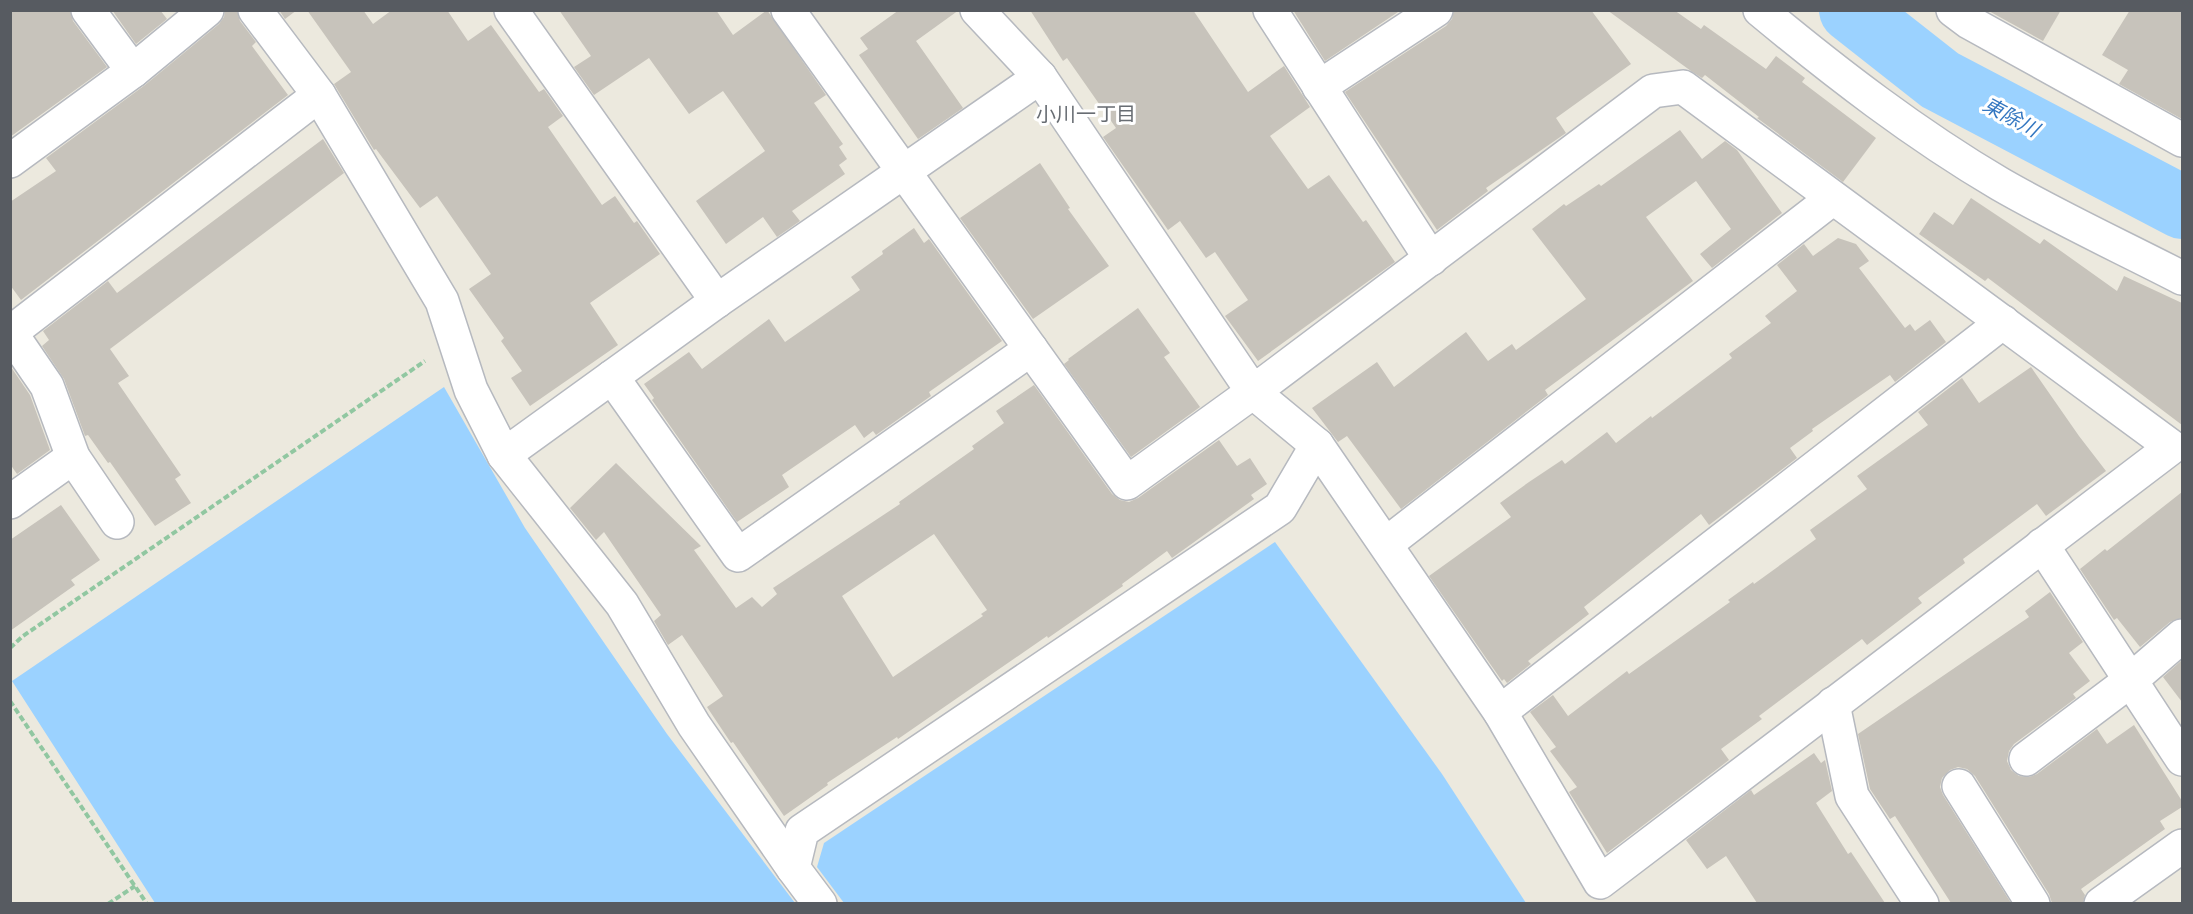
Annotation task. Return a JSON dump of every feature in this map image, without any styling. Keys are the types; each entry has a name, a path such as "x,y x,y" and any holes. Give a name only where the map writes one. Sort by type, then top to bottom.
{"street":[{"path":"88,10 133,70"},
{"path":"13,154 133,70 207,10"},
{"path":"255,10 319,95 442,301 471,390 504,455 622,604 694,725 793,868 820,903"},
{"path":"511,10 717,301"},
{"path":"788,10 1127,483 1253,392 1653,91 1683,87 2003,322 2177,443 1600,882 1500,712 1317,445 1253,392 1040,76 977,10"},
{"path":"1270,10 1431,259"},
{"path":"1319,87 1436,10"},
{"path":"1760,10 1799,43 1903,122 1991,178 2182,278"},
{"path":"1955,11 1969,22 2182,140"},
{"path":"504,455 717,301 1040,76"},
{"path":"117,522 73,457 46,387 11,333 319,95"},
{"path":"1386,544 1833,198"},
{"path":"1500,712 2003,322"},
{"path":"612,377 738,555 1031,349"},
{"path":"793,868 802,831 1280,507 1317,445"},
{"path":"10,502 73,457"},
{"path":"2042,544 2182,759"},
{"path":"2025,759 2131,680 2182,636"},
{"path":"1833,704 1852,796 1922,903"},
{"path":"1959,786 2033,903"},
{"path":"2101,903 2182,846"}],"path":[{"path":"10,648 23,636 455,340"},
{"path":"10,701 147,903"},
{"path":"108,903 135,886"}],"water":[{"path":"444,387 525,528 667,734 795,903 155,903 12,681"},
{"path":"1275,542 1442,774 1526,903 844,903 817,867 824,843"}],"building":[{"path":"10,10 70,10 73,21 107,67 10,137"},
{"path":"112,10 160,10 167,19 136,44"},
{"path":"237,10 240,21 256,42 252,46 288,95 21,300 10,285 10,202 56,171 46,158 145,85 219,24 225,11"},
{"path":"279,10 297,10 285,19"},
{"path":"307,10 363,10 373,24 392,10 447,10 468,41 491,25 539,92 544,89 563,116 548,127 602,205 615,196 634,223 637,221 660,254 590,303 618,345 530,406 511,378 522,371 501,341 504,338 469,289 491,274 437,196 420,208 376,149 374,150 334,84 351,72"},
{"path":"559,10 716,10 733,35 767,10 826,95 814,103 843,144 839,147 847,159 839,165 845,174 792,211 800,221 777,237 763,217 726,244 696,201 765,151 723,91 689,114 649,58 594,95 574,67 591,56"},
{"path":"899,10 959,10 916,41 963,108 918,139 859,55 868,49 860,38"},
{"path":"1030,10 1193,10 1248,92 1284,66 1310,107 1270,136 1308,189 1329,175 1363,222 1366,220 1395,262 1258,361 1225,316 1248,300 1215,252 1206,258 1180,221 1168,230 1103,137 1116,128 1067,58 1063,61"},
{"path":"1293,10 1401,10 1325,61"},
{"path":"1454,10 1591,10 1631,64 1556,118 1566,133 1486,188 1488,191 1437,230 1345,92 1446,26 1452,19"},
{"path":"1607,10 1674,10 1701,29 1704,25 1766,69 1776,56 1805,78 1802,82 1876,138 1843,182 1757,118 1759,117 1705,75 1702,78 1691,71"},
{"path":"1987,10 2061,10 2043,41"},
{"path":"2130,10 2182,10 2182,119 2119,84 2128,70 2102,55"},
{"path":"1680,130 1702,159 1725,141 1737,150 1782,213 1712,268 1700,254 1731,229 1696,181 1646,217 1693,281 1545,390 1548,395 1401,509 1347,436 1338,442 1312,408 1377,362 1394,387 1466,332 1488,361 1512,344 1516,350 1586,299 1532,229 1564,204 1566,206 1599,184 1601,186"},
{"path":"323,139 344,173 110,349 129,376 118,383 181,475 175,479 191,503 155,526 110,462 108,463 88,435 85,436 64,379 42,346 49,340 43,331 108,281 117,293"},
{"path":"1040,163 1070,208 1068,209 1109,266 1033,319 960,218"},
{"path":"1971,198 2040,244 2044,239 2117,291 2124,276 2182,303 2182,425 1988,278 1985,281 1919,234 1934,212 1953,225"},
{"path":"914,228 924,243 929,239 1002,341 929,392 931,396 876,435 873,431 864,438 855,425 782,475 789,487 737,522 652,400 654,398 644,384 689,352 702,369 769,319 785,342 860,290 851,277"},
{"path":"1838,238 1856,244 1869,261 1859,268 1905,328 1910,324 1915,331 1930,320 1946,342 1895,382 1890,375 1812,429 1813,431 1790,448 1797,458 1709,525 1701,514 1584,607 1589,614 1528,661 1531,664 1507,683 1504,679 1502,681 1429,576 1511,517 1500,503 1529,482 1562,460 1565,464 1607,432 1616,443 1732,358 1729,354 1771,323 1765,316 1797,291 1777,265 1804,244 1813,256"},
{"path":"1138,308 1170,353 1164,357 1200,407 1131,457 1064,364"},
{"path":"11,367 30,395 50,450 17,474 10,464"},
{"path":"2031,367 2106,471 2046,516 2037,504 1963,559 1965,563 1918,598 1922,603 1867,645 1862,639 1759,716 1762,719 1721,749 1729,760 1607,853 1569,792 1577,787 1550,751 1556,747 1530,712 1553,695 1568,716 1627,671 1629,674 1730,602 1728,600 1816,539 1810,530 1867,489 1857,476 1928,425 1918,412 1962,378 1979,403"},
{"path":"1034,385 1112,494 1120,500 1129,502 1138,498 1219,440 1237,466 1250,458 1267,484 1251,495 1254,499 1172,558 1167,551 1122,584 1123,586 1048,638 1047,636 898,739 897,737 827,783 828,785 784,816 707,707 723,696 682,635 668,645 654,621 661,615 604,532 596,540 570,508 616,463 701,546 694,550 736,608 752,597 762,607 777,594 773,588 900,504 899,502 974,449 972,446 1004,423 996,411","holes":["934,534 987,610 981,614 983,616 893,677 842,596"]},
{"path":"2182,492 2182,618 2170,622 2140,647 2117,618 2114,620 2080,569 2105,549 2107,551"},
{"path":"61,505 100,560 71,580 75,585 10,631 10,540"},
{"path":"2050,592 2083,642 2069,653 2090,681 2073,694 2076,698 2014,744 2009,751 2007,761 2011,770 2019,776 2029,777 2037,774 2097,729 2107,744 2134,725 2182,801 2182,807 2160,821 2165,829 2081,889 2085,895 2083,903 2052,903 2049,894 1975,776 1967,769 1958,767 1950,770 1942,778 1940,787 1943,795 2011,903 1951,903 1895,816 1890,819 1870,789 1858,734 2029,617 2025,611"},
{"path":"2182,660 2182,702 2163,677"},
{"path":"1814,753 1821,763 1825,760 1832,791 1816,803 1848,854 1851,852 1885,903 1757,903 1726,856 1707,869 1686,840 1751,790 1754,795"}],"waterway":[{"name":"東除川","path":"1851,10 1940,80 2182,207"}],"district":[{"name":"小川一丁目","path":"1086,114"}]}
